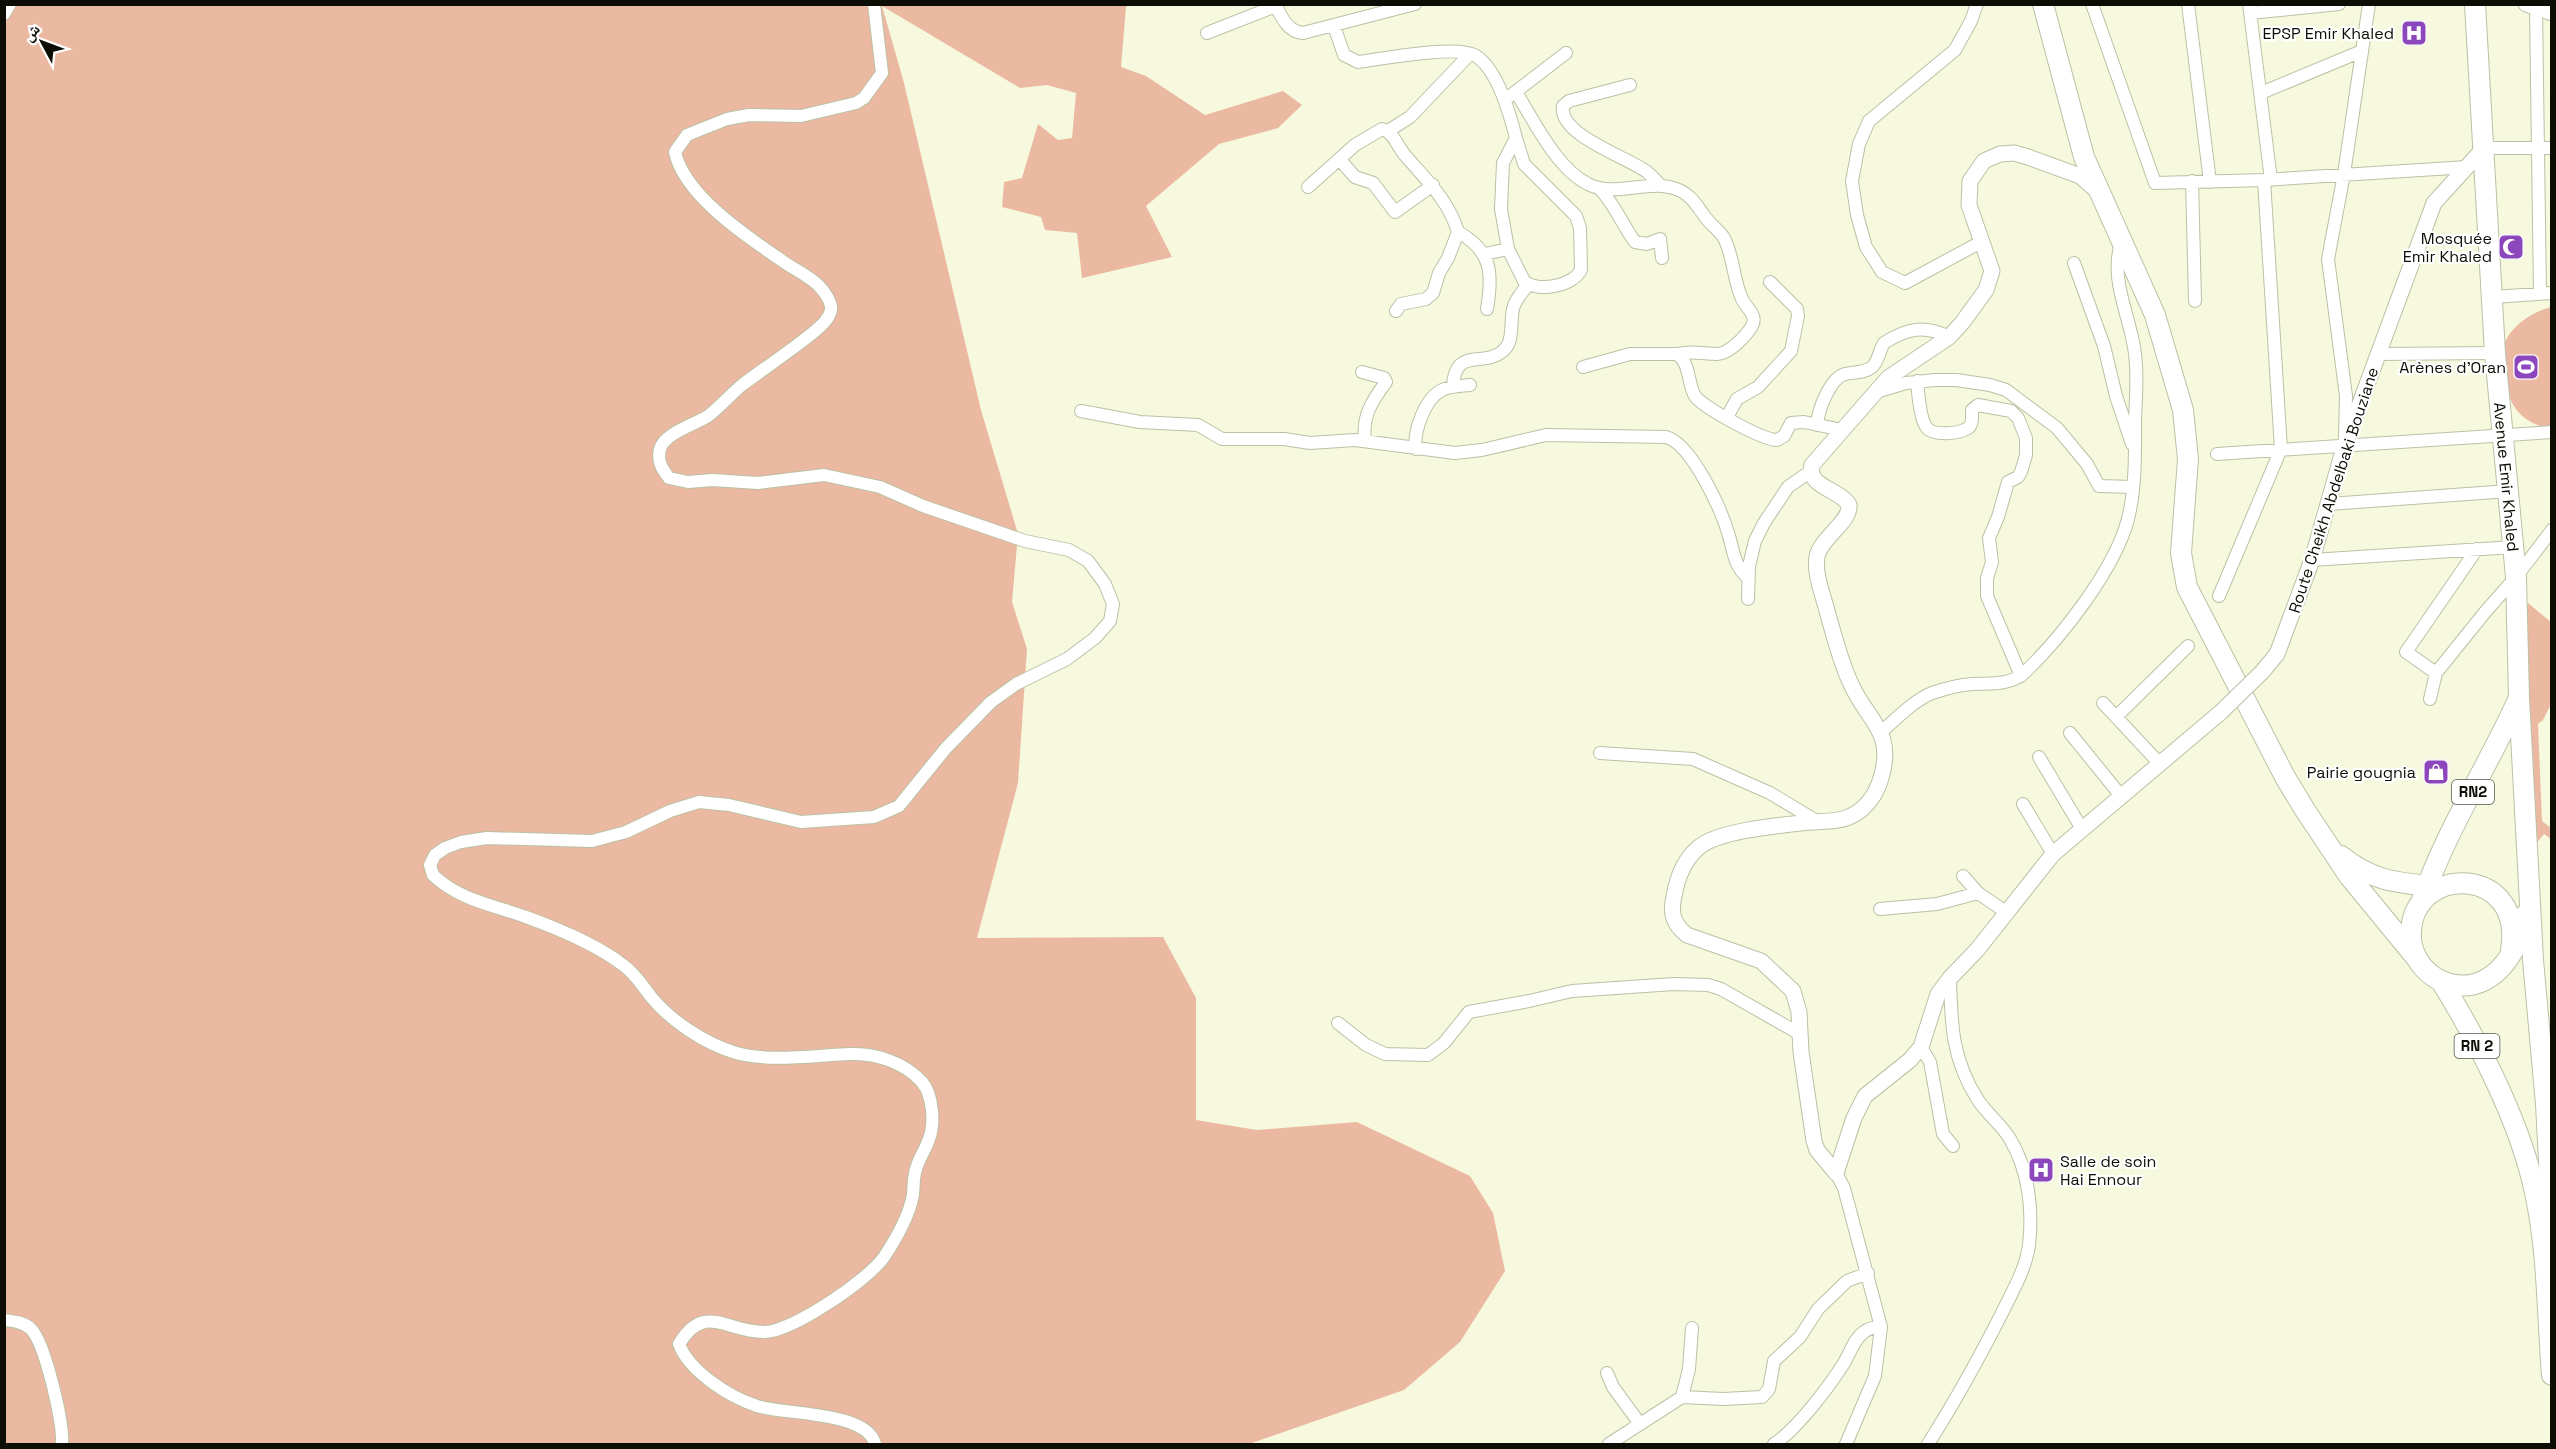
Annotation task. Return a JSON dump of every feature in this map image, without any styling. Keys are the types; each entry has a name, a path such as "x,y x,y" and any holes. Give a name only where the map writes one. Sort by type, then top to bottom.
{"main road":[{"path":"2043,4 2084,157 2097,191 2155,315 2183,410 2188,459 2181,553 2187,587 2285,777 2327,844 2355,884 2418,960 2432,976 2455,985 2469,985 2483,981 2495,974 2505,963 2511,950 2514,934 2511,917 2503,902 2490,891 2475,884 2457,883 2431,886 2414,880 2398,884 2370,875 2327,844"},
{"name":"Avenue Emir Khaled","path":"2475,4 2495,353 2516,578 2519,698"},
{"name":"RN2","path":"2431,886 2519,698"},
{"name":"RN2","path":"2519,698 2533,960"},
{"path":"2418,960 2412,946 2411,931 2414,916 2431,886"},
{"name":"RN2","path":"2511,950 2524,929 2530,891"},
{"name":"RN2","path":"2503,902 2524,929 2533,960"},
{"path":"2533,960 2546,1104 2552,1220"},
{"name":"RN 2","path":"2441,981 2461,1015 2503,1099 2516,1130 2534,1188 2543,1246 2552,1375"}],"street":[{"path":"4,14 10,4"},
{"path":"874,4 882,73 864,98 856,103 801,116 749,115 727,119 687,135 675,152 680,171 693,188 719,213 820,287 828,298 831,309 827,320 813,333 739,387 706,417 689,424 663,444 660,448 660,466 669,478 688,482 712,480 758,483 831,476 880,487 923,506 1036,544 1069,550 1088,561 1106,584 1113,604 1110,621 1095,638 1067,659 1016,684 991,702 946,748 899,806 874,817 801,822 729,805 699,802 670,811 626,832 592,841 487,838 461,842 440,852 430,865 433,875 458,894 527,917 581,940 624,965 654,1000 689,1029 716,1046 737,1053 761,1057 859,1054 901,1066 927,1088 932,1128 913,1176 913,1193 908,1212 882,1259 865,1277 814,1312 767,1332 739,1329 721,1322 701,1321 687,1330 679,1344 684,1357 700,1374 756,1406 836,1418 857,1424 873,1438 875,1444"},
{"path":"1208,33 1276,5 1286,25 1295,32 1304,33 1415,4"},
{"path":"1977,4 1971,21 1955,50 1869,121 1859,144 1852,181 1857,215 1866,247 1882,272 1905,283 1981,242"},
{"path":"2092,4 2155,183 2268,180 2468,167"},
{"path":"2188,4 2210,182"},
{"path":"2345,444 2346,396 2328,259 2344,174 2369,4"},
{"path":"2219,596 2281,449 2262,93 2249,9 2333,5"},
{"path":"2493,297 2546,294 2531,6 2552,13"},
{"path":"1334,26 1344,55 1358,62 1454,51 1470,54 1484,63 1504,100 1516,138 1524,164 1576,216 1580,228 1581,269 1575,279 1569,282 1540,287 1528,285 1508,249 1502,225 1500,177 1503,163 1516,138"},
{"path":"2262,93 2362,51"},
{"path":"1504,100 1566,53"},
{"path":"1389,131 1410,117 1470,54"},
{"path":"1583,367 1630,354 1648,352 1677,354 1696,350 1715,354 1724,352 1751,327 1753,315 1743,301 1727,245 1720,233 1687,195 1660,185 1647,172 1580,136 1569,125 1563,113 1563,106 1569,101 1629,85"},
{"path":"1516,92 1541,133 1570,172 1587,184 1600,189 1660,185"},
{"path":"1308,187 1341,160 1355,145 1376,131 1382,129 1389,131 1404,154 1433,185 1450,211 1458,232 1475,243 1485,255 1490,286 1487,309"},
{"path":"2484,148 2552,148"},
{"name":"Route Cheikh Abdelbaki Bouziane","path":"2160,764 2221,712 2277,654 2312,560 2345,444 2434,203 2484,148"},
{"path":"1846,1444 1875,1376 1881,1327 1868,1273 1853,1229 1844,1188 1836,1173 1817,1150 1814,1141 1799,1012 1793,991 1776,972 1761,961 1687,935 1678,928 1672,917 1671,906 1679,876 1687,862 1697,849 1711,839 1786,825 1846,820 1863,808 1878,789 1886,757 1886,746 1881,732 1850,683 1816,568 1818,551 1848,513 1849,505 1844,498 1815,480 1811,471 1812,465 1899,369 1949,337 1986,290 1992,271 1969,205 1970,181 1984,161 2000,154 2014,153 2073,173 2097,191"},
{"path":"1341,160 1355,177 1373,183 1395,212 1433,185"},
{"path":"2192,181 2195,301"},
{"path":"1600,189 1610,199 1616,213 1623,220 1635,242 1647,244 1659,238 1662,258"},
{"path":"1396,311 1401,304 1426,299 1433,293 1439,273 1453,248 1458,232"},
{"path":"1881,732 1932,693 1971,684 2002,683 2020,676 2058,636 2100,578 2124,531 2133,487 2135,453 2134,350 2116,271 2117,252 2121,240"},
{"path":"1485,255 1508,249"},
{"path":"2074,263 2104,346 2116,396 2135,453"},
{"path":"1727,417 1737,399 1758,387 1791,351 1798,316 1797,309 1770,282"},
{"path":"1453,387 1453,374 1463,362 1499,354 1506,347 1515,303 1528,285"},
{"path":"1817,425 1820,407 1836,379 1869,369 1875,363 1880,348 1891,338 1910,331 1928,328 1949,337"},
{"path":"2378,354 2495,353"},
{"path":"1677,354 1685,361 1694,394 1700,403 1756,434 1772,440 1781,439 1793,422 1842,430"},
{"path":"1362,372 1384,378 1386,382 1371,403 1364,422 1365,440"},
{"path":"1876,392 1917,381 1956,380 1990,385 2013,393 2058,428 2087,464 2099,486 2133,487"},
{"path":"1917,381 1924,424 1931,431 1941,433 1966,429 1971,425 1973,408 1980,405 2011,411 2018,418 2026,438 2026,454 2021,472 2018,477 2008,482 1989,538 1992,562 1986,587 1987,596 2020,676"},
{"path":"1416,449 1416,427 1430,401 1441,390 1470,385"},
{"path":"1081,411 1140,422 1198,425 1222,439 1284,439 1310,443 1365,440 1455,453 1474,452 1530,437 1565,434 1670,438 1682,448 1711,492 1729,536 1735,562 1747,577"},
{"path":"2217,454 2552,432"},
{"path":"1748,599 1747,577 1755,541 1788,487 1811,471"},
{"path":"2329,504 2509,491"},
{"path":"2430,699 2436,673 2516,578 2552,530"},
{"path":"2312,560 2514,547"},
{"path":"2436,673 2406,652 2477,549"},
{"path":"2116,716 2188,646"},
{"path":"1836,1173 1854,1118 1864,1096 1910,1060 1921,1047 1938,994 1950,978 1977,950 2053,855 2160,764 2103,703"},
{"path":"2070,733 2121,796"},
{"path":"1600,753 1693,759 1770,793 1818,822"},
{"path":"2039,757 2082,829"},
{"path":"2023,804 2053,855"},
{"path":"1963,876 1978,893 2006,912"},
{"path":"1880,909 1937,904 1978,893"},
{"path":"1928,1444 1967,1382 2019,1280 2029,1247 2030,1198 2011,1140 1979,1102 1956,1055 1951,1024 1950,978"},
{"path":"1338,1023 1366,1045 1386,1054 1428,1055 1444,1043 1469,1012 1572,991 1674,984 1708,985 1721,989 1800,1034"},
{"path":"1921,1047 1930,1062 1943,1134 1953,1146"},
{"path":"1609,1444 1682,1397 1723,1399 1762,1397 1769,1389 1774,1361 1800,1337 1818,1309 1847,1281 1868,1273"},
{"path":"4,1320 27,1325 38,1340 61,1419 62,1444"},
{"path":"1774,1444 1791,1429 1844,1364 1862,1333 1870,1328 1881,1327"},
{"path":"1682,1397 1689,1369 1692,1328"},
{"path":"1607,1373 1613,1386 1640,1424"}],"shaded area":[{"path":"5,5 1129,5 1126,7 1121,67 1146,76 1205,115 1283,91 1302,105 1278,128 1219,144 1146,206 1172,257 1082,278 1077,233 1045,230 1041,217 1002,207 1004,182 1022,178 1038,124 1058,140 1072,138 1076,93 1047,85 1020,88 882,6 904,83 981,410 1018,534 1012,602 1027,649 1018,783 977,938 1163,937 1196,998 1196,1120 1257,1130 1357,1122 1470,1176 1493,1213 1505,1271 1460,1342 1404,1390 1249,1444 5,1444"},
{"name":"Arènes d'Oran","path":"2551,307 2551,429 2532,423 2514,406 2507,389 2501,359 2503,347 2512,331 2526,318"},
{"path":"2528,603 2552,623 2551,704 2543,720 2538,724 2542,821 2551,828 2551,839 2544,834 2534,846 2521,634"}],"place":[{"name":"EPSP Emir Khaled","path":"2414,33"},
{"name":"Mosquée Emir Khaled","path":"2511,247"},
{"name":"Arènes d'Oran","path":"2526,367"},
{"name":"Pairie gougnia","path":"2436,772"},
{"name":"Salle de soin Hai Ennour","path":"2041,1170"}]}
